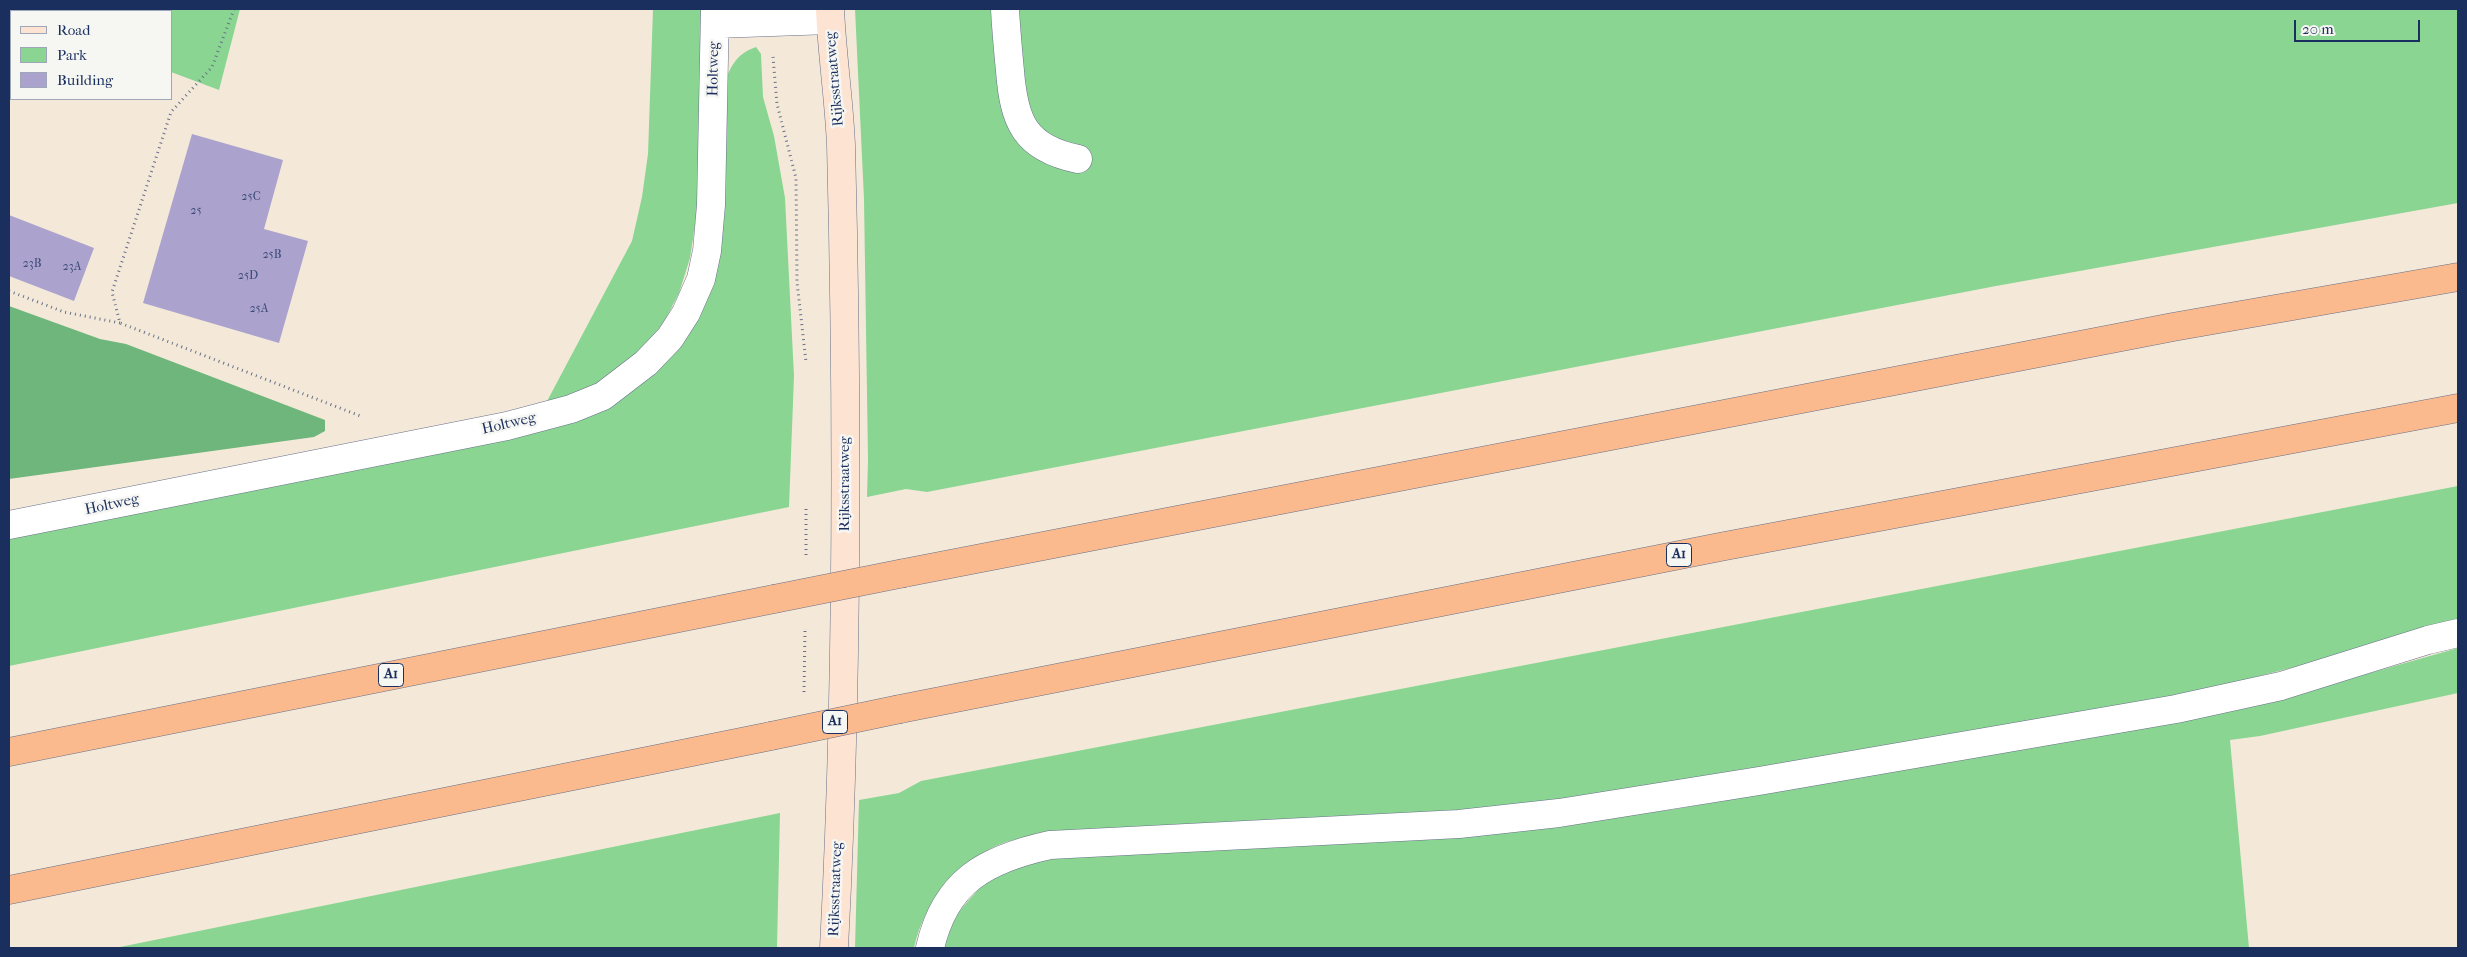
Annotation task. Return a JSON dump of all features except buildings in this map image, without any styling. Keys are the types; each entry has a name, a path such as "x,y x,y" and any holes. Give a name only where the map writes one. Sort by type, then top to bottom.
{"highway":[{"name":"A1","path":"9,752 904,573 2154,331 2458,277"},
{"name":"A1","path":"9,890 900,709 1724,546 2458,408"}],"main road":[{"name":"Rijksstraatweg","path":"830,14 840,142 845,426 843,638 834,948"}],"street":[{"path":"1005,9 1013,101 1021,125 1043,148 1060,155 1078,159"},
{"name":"Rijksstraatweg","path":"715,16 770,24 830,14"},
{"name":"Holtweg","path":"9,526 508,426 571,409 603,396 646,364 670,338 686,313 701,279 707,251 711,205 715,16"},
{"path":"930,948 935,926 949,900 966,882 992,862 1018,852 1042,847 1459,824 1578,810 1807,773 2176,709 2281,686 2428,640 2458,633"}],"path":[{"path":"120,323 112,292 171,112 212,67 234,9"},
{"path":"770,24 777,104 796,178 797,282 807,369"},
{"path":"9,291 64,312 120,323 369,419"},
{"path":"806,507 806,556"},
{"path":"804,694 805,626"}],"green space":[{"path":"9,9 240,9 219,90 172,72 172,10"},
{"path":"653,9 704,9 698,205 690,258 679,293 663,324 623,369 579,394 545,405 632,241 642,197 648,154"},
{"path":"855,9 994,9 1002,100 1048,135 1027,112 1014,9 2458,9 2458,203 1996,286 927,492 906,489 867,497 864,199"},
{"path":"756,47 761,54 763,97 774,136 785,198 794,376 789,507 9,666 9,537 547,428 693,321 723,89 734,63 743,54"},
{"path":"9,306 100,339 126,344 325,420 325,431 314,437 9,479"},
{"path":"2458,486 2458,619 2337,656 2193,693 2026,725 1568,799 1453,812 1043,835 1019,839 989,849 959,870 946,883 926,914 914,948 855,948 859,800 899,793 921,781"},
{"path":"2458,648 2458,693 2260,736 2230,740 2249,948 941,948 955,916 983,884 1002,872 1033,861 1068,857 1242,849 1512,831 1676,809 2247,708"},
{"path":"780,813 777,948 115,948"}]}
